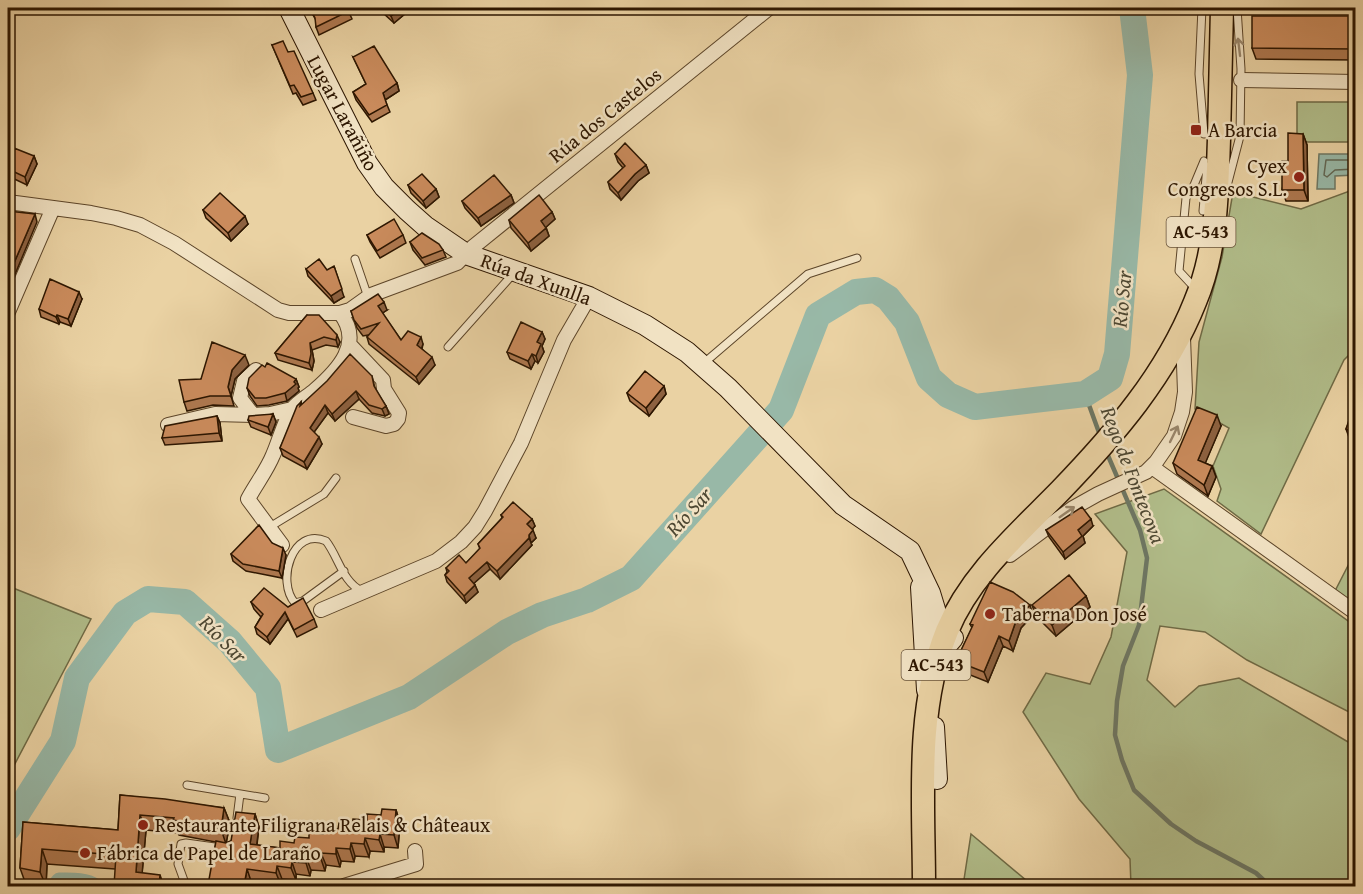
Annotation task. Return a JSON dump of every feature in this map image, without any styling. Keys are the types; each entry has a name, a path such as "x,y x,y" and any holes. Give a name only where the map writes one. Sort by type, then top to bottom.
{"main road":[{"name":"AC-543","path":"1183,328 1201,242 1207,135 1207,8"},
{"name":"AC-543","path":"924,886 924,766 938,633 980,576 1129,413 1164,364 1197,298 1210,253 1218,193 1222,8"},
{"name":"AC-543","path":"937,886 937,778 940,722 953,660 969,620 1006,561 1064,486"}],"street":[{"name":"Lugar Larañiño","path":"289,8 376,177 396,200 425,226 466,254"},
{"name":"Rúa dos Castelos","path":"466,254 769,8"},
{"path":"1241,80 1356,82"},
{"name":"Rúa da Xunlla","path":"8,202 116,218 140,225 174,243 278,310 289,313 340,313 350,310 368,297 457,263 466,254 589,297 659,333 702,365 851,511 905,546 914,556 938,633"},
{"path":"8,312 52,208"},
{"path":"321,610 436,561 461,542 475,527 521,443 564,340 589,297"},
{"path":"168,426 215,414 270,414 292,409 317,388 347,354 350,345 347,321 340,313"},
{"path":"938,633 974,600 1006,561 1064,514 1091,497 1136,477 1152,467 1170,443 1181,418 1185,392 1182,359 1183,328"},
{"path":"350,345 383,380 384,389 399,413 394,424 386,426 353,417"},
{"path":"253,415 240,398 244,381 256,369"},
{"path":"282,545 248,499 272,457 292,409"},
{"path":"1152,467 1356,613"},
{"name":"Rúa da Xunlla","path":"920,573 930,593 938,633 925,665 928,713"},
{"path":"937,778 934,714 944,663 938,633 963,593 980,576"},
{"path":"930,593 948,600 963,593"},
{"path":"344,886 416,864 415,851"}],"lane":[{"path":"1202,8 1199,74 1207,135"},
{"path":"1207,135 1215,8"},
{"path":"1224,195 1229,8"},
{"path":"1210,253 1239,140 1241,80 1237,8"},
{"path":"1193,285 1179,272 1186,198 1206,159"},
{"path":"702,365 808,274 857,258"},
{"path":"355,259 368,297"},
{"path":"448,347 515,272"},
{"path":"268,528 324,494 336,478"},
{"path":"344,571 303,601 295,603 290,598 286,582 291,555 297,546 307,540 318,539 326,541 335,553 344,571 349,581 364,592"},
{"path":"187,785 264,798"},
{"path":"236,824 240,794"},
{"path":"186,886 178,864 181,844 231,850"}],"green space":[{"path":"1297,102 1355,102 1355,142 1297,142"},
{"path":"1355,189 1355,349 1344,360 1261,534 1217,501 1221,489 1213,466 1229,428 1195,409 1199,342 1222,257 1233,192 1301,209"},
{"path":"1164,489 1355,626 1355,715 1247,660 1205,632 1160,626 1147,680 1175,707 1199,686 1239,678 1355,746 1355,886 1229,884 1225,886 1131,886 1130,859 1079,799 1023,712 1046,673 1090,684 1111,637 1127,552 1095,514"},
{"path":"1355,552 1355,606 1335,591"},
{"path":"8,586 91,619 8,777"},
{"path":"971,834 1033,886 963,886"}],"water":[{"path":"1319,154 1355,154 1355,175 1335,176 1335,189 1317,189"}],"building":[{"path":"310,8 347,8 349,11 316,27"},
{"path":"382,8 401,8 391,16"},
{"path":"1252,16 1356,16 1356,49 1252,48"},
{"path":"283,41 288,52 294,51 313,93 301,97 294,85 290,86 272,45"},
{"path":"374,46 397,83 383,93 387,105 369,115 353,92 366,84 353,57"},
{"path":"8,117 12,119 8,129"},
{"path":"1288,133 1303,134 1304,190 1282,190 1282,161 1288,161"},
{"path":"625,143 646,165 618,193 608,182 625,166 615,154"},
{"path":"14,148 34,156 25,177 8,169"},
{"path":"422,174 436,189 423,201 408,185"},
{"path":"494,175 511,195 478,218 462,201"},
{"path":"220,193 245,216 228,233 203,210"},
{"path":"539,195 552,212 541,221 546,228 528,243 509,220"},
{"path":"8,211 35,214 8,277"},
{"path":"394,219 403,235 377,251 367,235"},
{"path":"422,233 439,244 443,250 422,258 410,242"},
{"path":"319,259 327,270 334,266 342,289 331,296 306,269"},
{"path":"50,279 79,292 68,319 57,315 56,317 39,309"},
{"path":"378,294 384,302 378,306 401,340 408,331 421,337 417,345 432,357 416,377 367,337 379,323 361,329 354,320 351,311"},
{"path":"307,315 319,315 337,335 336,340 324,337 310,343 309,363 275,353"},
{"path":"521,322 542,332 537,342 541,344 536,356 532,354 528,361 507,352"},
{"path":"212,342 245,355 232,370 228,387 231,396 210,396 184,402 179,380 201,379"},
{"path":"350,354 372,376 374,386 386,406 382,409 369,405 356,391 332,414 325,405 310,428 319,437 304,462 280,448 297,406 301,402 300,406 327,381"},
{"path":"267,363 296,379 294,382 296,384 285,393 266,398 255,398 247,388 249,378"},
{"path":"645,371 664,386 646,408 627,393"},
{"path":"1354,405 1356,406 1356,434 1346,429"},
{"path":"1197,407 1217,415 1198,460 1212,466 1204,485 1173,463"},
{"path":"273,414 268,427 248,420 249,416"},
{"path":"217,416 219,433 162,438 165,426"},
{"path":"513,502 532,519 527,524 533,530 529,538 497,571 487,562 469,578 475,585 464,596 445,575 449,571 446,568 459,555 466,563 480,548 478,544 503,517 501,515"},
{"path":"1082,507 1091,519 1078,530 1082,536 1063,552 1046,530"},
{"path":"259,525 272,543 283,548 279,571 243,564 231,554"},
{"path":"1069,575 1086,596 1052,625 1032,605"},
{"path":"990,582 1013,592 1030,605 1017,618 1009,641 999,636 984,672 956,661"},
{"path":"264,588 288,607 303,598 314,619 294,630 285,612 267,637 255,627 263,614 251,602"},
{"path":"120,795 224,808 221,829 173,820 174,818 140,815 136,872 160,875 159,886 114,886 116,855 42,849 40,872 20,868 23,822 118,830"},
{"path":"382,809 396,810 394,835 380,834 379,840 365,838 364,844 351,843 350,849 336,848 336,854 321,853 321,859 306,857 306,863 292,862 291,868 277,866 276,873 247,869 244,886 208,885 216,841 226,843 231,841 236,812 255,814 250,844 280,848 280,841 294,843 295,837 309,838 309,832 323,834 324,827 338,829 339,823 352,825 353,819 367,820 367,814 381,815"},
{"path":"433,880 448,881 447,886 433,886"}],"waterway":[{"name":"Río Sar","path":"8,828 63,741 77,678 125,613 148,599 185,602 230,642 268,688 278,750 409,697 507,632 542,615 587,600 631,578 781,410 818,315 856,292 875,290 888,298 907,322 929,378 948,395 975,407 1085,394 1110,378 1117,354 1140,75 1132,8"},
{"name":"Rego de Fontecova","path":"1085,394 1101,438"},
{"name":"Rego de Fontecova","path":"1106,451 1140,530 1147,558 1139,625 1123,666 1117,701 1115,735 1122,760 1134,790 1171,824 1196,841 1256,873 1270,886"},
{"path":"54,886 59,880 83,881 96,886"}],"place":[{"name":"A Barcia","path":"1196,130"},
{"name":"Cyex Congresos S.L.","path":"1299,177"},
{"name":"Taberna Don José","path":"990,614"},
{"name":"Restaurante Filigrana Relais & Châteaux","path":"143,825"},
{"name":"Fábrica de Papel de Laraño","path":"85,853"}]}
